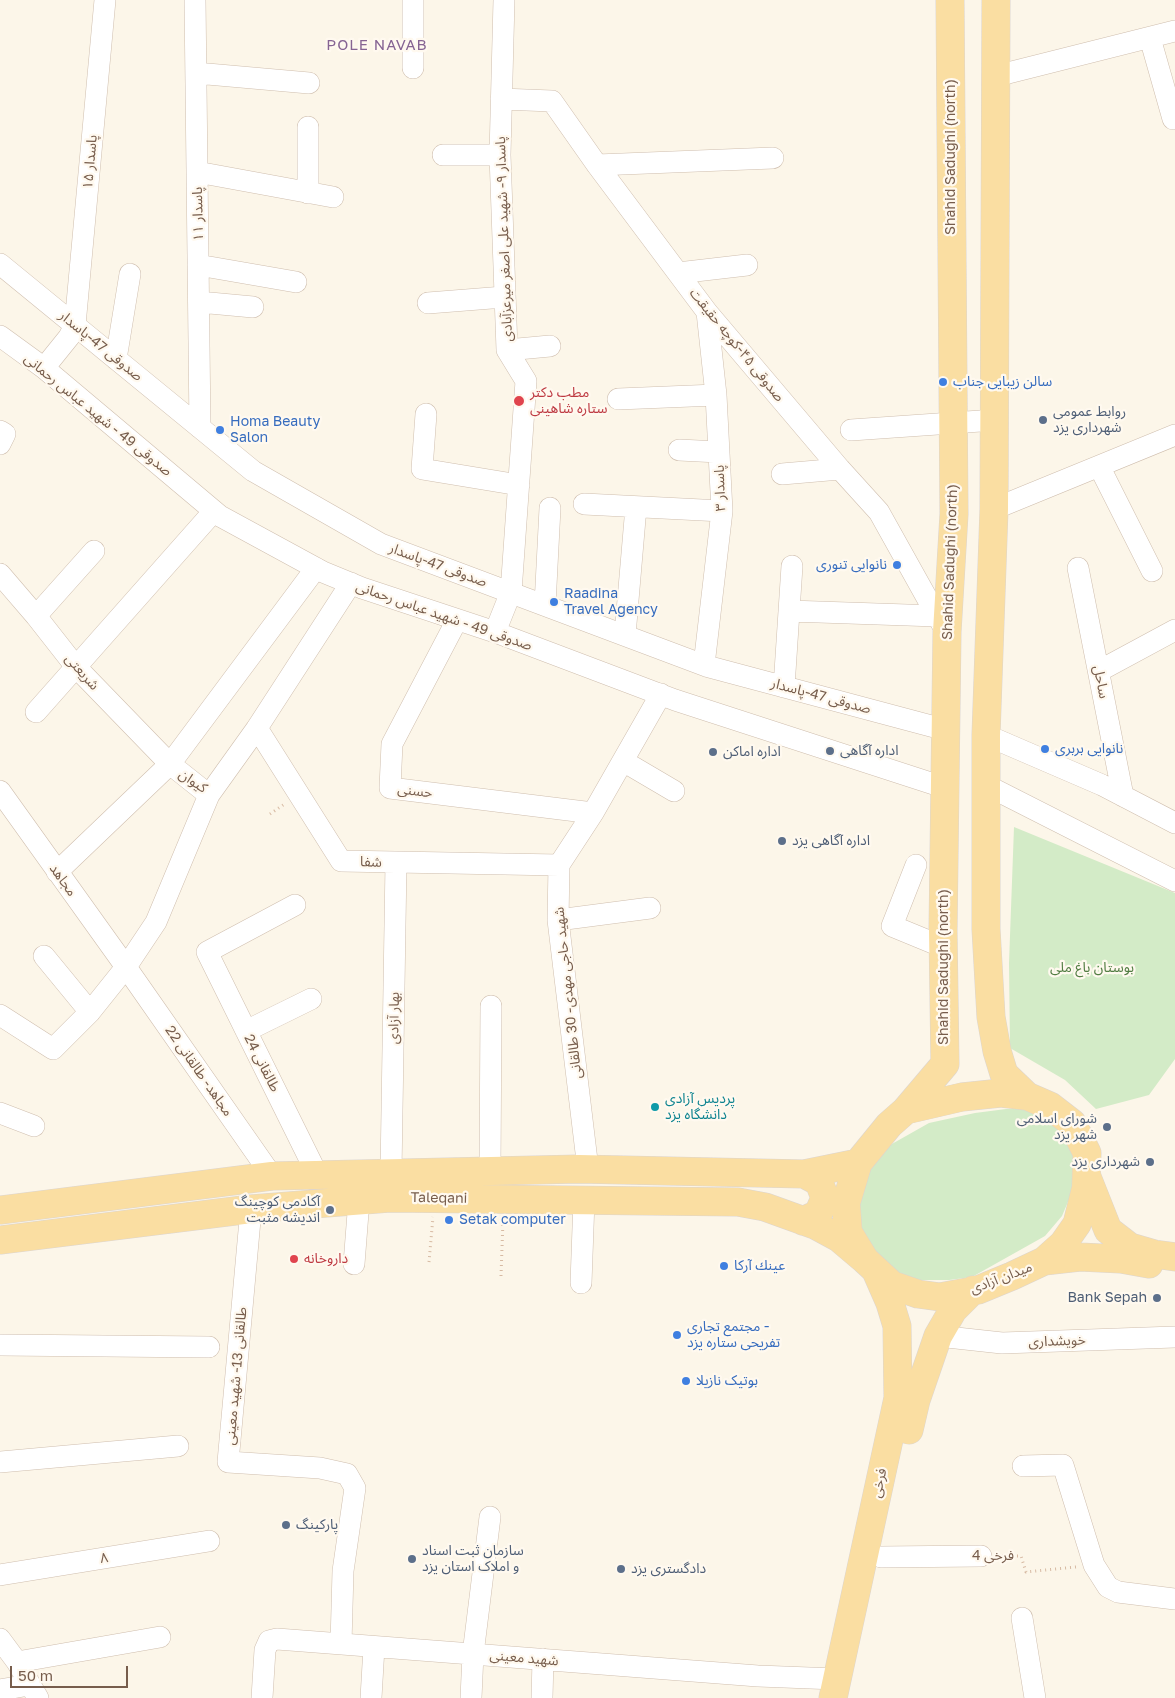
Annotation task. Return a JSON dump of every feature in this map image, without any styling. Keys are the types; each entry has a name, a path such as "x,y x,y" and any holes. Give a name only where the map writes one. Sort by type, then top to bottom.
{"main road":[{"name":"Shahid Sadughi (north)","path":"906,1110 945,1064 943,947 946,730 942,624 954,514 950,0"},
{"path":"996,0 995,420 994,509 986,735 986,930 991,1017 998,1051 1004,1074 1028,1096"},
{"path":"945,1064 958,1077 976,1079 992,1068 998,1051"},
{"name":"میدان آزادی","path":"1001,1093 1028,1096 1050,1106 1072,1123 1087,1153 1086,1188 1077,1224 1063,1244 1044,1260 978,1290 940,1297 918,1294 892,1285 870,1265 848,1232 846,1203 858,1163 889,1126 906,1110 962,1096 1001,1093"},
{"name":"Taleqani","path":"0,1210 272,1176 588,1169 804,1174 858,1163"},
{"path":"803,1221 818,1214 825,1198 819,1182 804,1174"},
{"path":"1086,1174 1108,1230 1130,1247 1175,1258"},
{"name":"Taleqani","path":"0,1240 251,1209 390,1198 738,1202 765,1207 815,1226 839,1238 870,1265"},
{"path":"1044,1260 1080,1257 1121,1259 1175,1268"},
{"name":"فرخی","path":"840,1692 898,1398 897,1326 890,1303 870,1265"},
{"name":"فرخی","path":"840,1692 880,1557 916,1400 938,1336 953,1310 972,1290"}],"street":[{"name":"پاسدار ۱۵","path":"72,331 105,0"},
{"name":"پاسدار ۱۱","path":"195,0 200,428"},
{"path":"413,0 413,68"},
{"name":"پاسدار ۹- شهید علی اصغر میرعزآبادی","path":"495,632 511,592 526,381 507,350 500,155 504,0"},
{"path":"996,76 1175,31"},
{"path":"1150,38 1173,119"},
{"path":"196,73 309,83"},
{"name":"صدوقی ۴۵-کوچه حقیقت","path":"501,99 552,101 597,165 707,312 878,512 942,624"},
{"path":"308,127 308,193"},
{"path":"443,155 500,155"},
{"path":"597,165 773,158"},
{"path":"197,172 333,197"},
{"name":"صدوقی 47-پاسدار","path":"0,264 72,331 116,359 253,471 381,544 704,665 946,730"},
{"path":"198,265 296,282"},
{"path":"678,273 747,265"},
{"path":"116,359 130,274"},
{"path":"428,303 504,297"},
{"path":"199,302 253,307"},
{"name":"پاسدار ۳","path":"704,665 722,511 716,396 707,312"},
{"path":"48,364 72,331"},
{"name":"صدوقی 49 - شهید عباس رحمانی","path":"0,336 48,364 220,516 316,568 351,583 495,632 662,694 946,788"},
{"path":"507,350 550,346"},
{"path":"618,399 716,396"},
{"path":"426,414 422,469 519,486"},
{"path":"851,430 995,420"},
{"path":"0,432 5,434 0,444"},
{"path":"994,509 1175,435"},
{"path":"679,450 719,452"},
{"path":"1099,466 1152,571"},
{"path":"782,474 840,469"},
{"path":"584,504 722,511"},
{"path":"624,635 636,507"},
{"path":"545,605 550,508"},
{"path":"36,712 214,511"},
{"path":"36,616 94,550"},
{"path":"784,686 792,566"},
{"name":"کیوان","path":"316,568 170,764 209,795 257,728 351,583"},
{"name":"ساحل","path":"1078,568 1123,796"},
{"name":"شریعتی","path":"0,574 76,667 170,764"},
{"path":"790,611 942,624"},
{"name":"حسنی","path":"457,620 392,744 390,788 593,813"},
{"path":"1099,671 1175,630"},
{"path":"559,865 593,813 662,694"},
{"name":"شفا","path":"257,728 341,861 559,865"},
{"path":"986,735 1123,796 1175,823"},
{"path":"623,761 674,791"},
{"path":"57,872 170,764"},
{"path":"986,785 1175,881"},
{"name":"مجاهد","path":"0,791 126,967"},
{"path":"0,1015 53,1049 90,1012 126,967 156,922 209,795"},
{"name":"بهار آزادی","path":"391,1172 396,863"},
{"name":"شهید حاجی مهدی- 30 طالقانی","path":"559,865 558,920 588,1169"},
{"path":"916,866 892,926 943,947"},
{"name":"طالقانی 24","path":"295,905 207,952 318,1174"},
{"path":"558,920 650,908"},
{"path":"44,956 90,1012"},
{"name":"مجاهد- طالقانی 22","path":"126,967 272,1176"},
{"path":"246,1031 311,999"},
{"path":"490,1171 491,1006"},
{"path":"0,1113 34,1126"},
{"path":"354,1264 359,1200"},
{"path":"581,1283 584,1200"},
{"name":"طالقانی 13- شهید معینی","path":"251,1209 228,1462 320,1468 347,1474 355,1488 343,1572 341,1644"},
{"name":"خویشداری","path":"938,1336 1002,1344 1175,1337"},
{"path":"0,1345 209,1346"},
{"path":"0,1462 178,1446"},
{"path":"1023,1466 1063,1465 1094,1565 1108,1587 1118,1592 1175,1599"},
{"path":"471,1698 472,1654 490,1517"},
{"name":"۸","path":"0,1575 208,1541"},
{"name":"فرخی 4","path":"880,1557 981,1556"},
{"path":"1022,1618 1035,1698"},
{"path":"17,1662 160,1637"},
{"path":"0,1639 17,1662 34,1692"},
{"name":"شهید معینی","path":"262,1698 265,1650 269,1641 277,1639 758,1676 840,1692"},
{"path":"371,1698 374,1647"},
{"path":"542,1698 543,1659"},
{"path":"0,1690 34,1692"}],"path":[{"path":"429,1262 435,1198"},
{"path":"501,1276 503,1199"},
{"name":"فرخی 4","path":"981,1556 1021,1556 1026,1572 1094,1565"}],"green space":[{"name":"بوستان باغ ملی","path":"1014,827 1175,893 1175,1059 1149,1095 1096,1109 1065,1080 1010,1048 1009,963"},
{"path":"1006,1109 1030,1109 1063,1128 1074,1155 1073,1190 1062,1216 1045,1236 972,1277 949,1280 920,1280 897,1274 881,1263 855,1225 866,1166 883,1149 929,1123 975,1113"}],"place":[{"name":"سالن زیبایی جناب","path":"943,382"},
{"name":"مطب دکتر ستاره شاهینی","path":"519,401"},
{"name":"روابط عمومی شهرداری یزد","path":"1043,420"},
{"name":"Homa Beauty Salon","path":"220,430"},
{"name":"نانوایی تنوری","path":"897,565"},
{"name":"Raadina Travel Agency","path":"554,602"},
{"name":"نانوایی بربری","path":"1045,749"},
{"name":"اداره آگاهی","path":"830,751"},
{"name":"اداره اماکن","path":"713,752"},
{"name":"اداره آگاهی یزد","path":"782,841"},
{"name":"پردیس آزادی دانشگاه یزد","path":"655,1107"},
{"name":"شورای اسلامی شهر یزد","path":"1107,1127"},
{"name":"شهرداری یزد","path":"1150,1162"},
{"name":"آکادمی کوچینگ اندیشه مثبت","path":"330,1210"},
{"name":"Setak computer","path":"449,1220"},
{"name":"داروخانه","path":"294,1259"},
{"name":"عينك آركا","path":"724,1266"},
{"name":"Bank Sepah","path":"1157,1298"},
{"name":"مجتمع تجاری - تفریحی ستاره یزد","path":"677,1335"},
{"name":"بوتیک نازیلا","path":"686,1381"},
{"name":"پارکینگ","path":"286,1525"},
{"name":"سازمان ثبت اسناد و املاک استان یزد","path":"412,1559"},
{"name":"دادگستری یزد","path":"621,1569"}],"district":[{"name":"POLE NAVAB","path":"377,45"}]}
